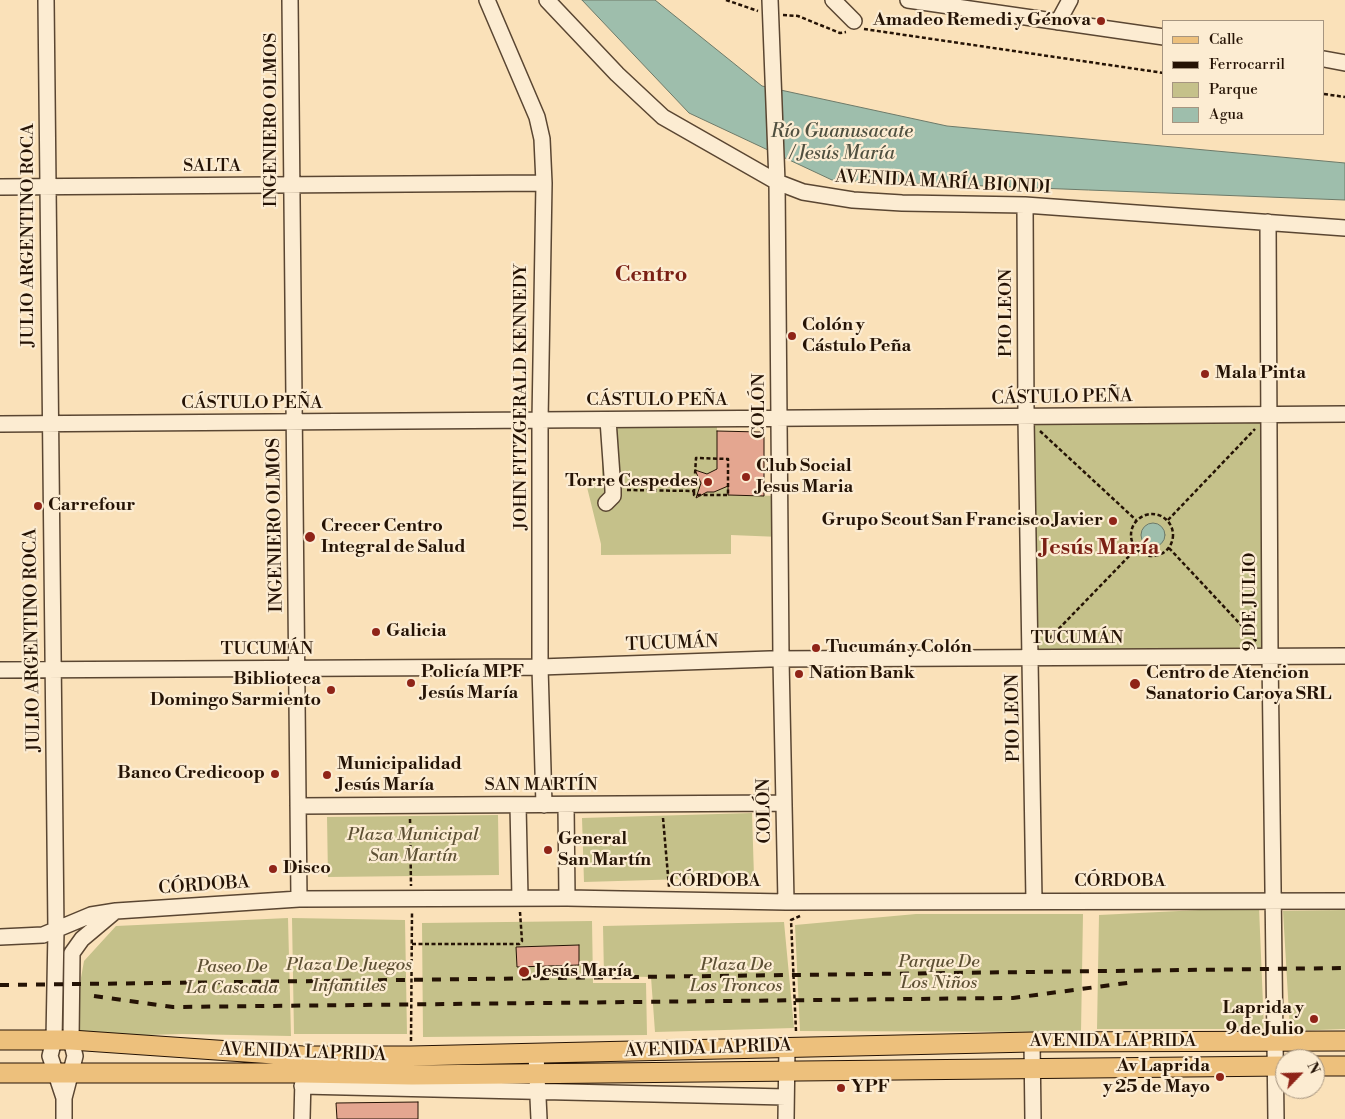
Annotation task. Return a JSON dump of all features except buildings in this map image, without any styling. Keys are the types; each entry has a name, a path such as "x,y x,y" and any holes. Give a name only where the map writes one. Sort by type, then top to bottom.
{"main road":[{"name":"AVENIDA LAPRIDA","path":"0,1040 63,1040 303,1072 411,1056 536,1054 788,1039 1275,1043 1345,1041"},
{"name":"AVENIDA LAPRIDA","path":"0,1073 303,1072 412,1075 1275,1066"},
{"path":"1325,1066 1345,1066"}],"street":[{"name":"JULIO ARGENTINO ROCA","path":"46,0 49,424 56,930 63,1040"},
{"name":"INGENIERO OLMOS","path":"290,0 299,899"},
{"name":"JOHN FITZGERALD KENNEDY","path":"487,0 537,117 542,139 544,183 540,421 540,667 544,805"},
{"name":"AVENIDA MARÍA BIONDI","path":"547,0 657,113 777,182 803,192 853,200 902,203 1025,205 1345,228"},
{"path":"833,0 854,27"},
{"path":"908,0 1162,37"},
{"path":"1058,22 1070,0"},
{"name":"COLÓN","path":"771,7 777,182 781,659 786,902"},
{"path":"1325,60 1345,62"},
{"name":"SALTA","path":"0,187 544,183"},
{"name":"PIO LEON","path":"1025,205 1026,418 1032,658 1034,901"},
{"name":"9 DE JULIO","path":"1268,222 1270,656 1276,1049"},
{"name":"CÁSTULO PEÑA","path":"0,424 1026,418 1345,414"},
{"path":"608,420 610,497"},
{"name":"TUCUMÁN","path":"0,670 540,667 781,659 1345,656"},
{"name":"SAN MARTÍN","path":"298,806 784,803"},
{"path":"566,804 567,898"},
{"path":"518,805 520,898"},
{"name":"CÓRDOBA","path":"0,937 32,937 56,930 91,915 116,911 299,899 567,898 786,902 1345,901"},
{"path":"64,1119 62,1073 50,1056 63,1040 72,953 82,939 116,911"},
{"path":"786,1119 788,1039"},
{"path":"62,1073 75,1056 63,1040"},
{"path":"1032,1042 1033,1119"},
{"path":"536,1054 539,1119"},
{"path":"302,1119 303,1072 538,1092 786,1097"},
{"name":"9 DE JULIO","path":"1276,1119 1278,1099"}],"path":[{"path":"726,0 771,7 840,33 854,27 868,28 1162,73"},
{"path":"1325,94 1345,97"},
{"path":"1168,520 1270,414"},
{"path":"1026,418 1136,520"},
{"path":"696,458 728,459 728,495 694,495 694,491 696,458"},
{"path":"610,497 694,491"},
{"path":"1149,513 1156,513 1168,520 1174,534 1169,548 1159,555 1152,556 1145,555 1136,549 1131,533 1136,520 1149,513"},
{"path":"1169,548 1270,656"},
{"path":"1032,658 1136,549"},
{"path":"662,804 670,901"},
{"path":"409,806 412,899 411,1056"},
{"path":"412,944 519,944 522,941 520,898"},
{"path":"788,1039 797,1031 791,920 806,914 808,901"}],"green space":[{"path":"1269,414 1270,656 1032,658 1026,418"},
{"path":"717,420 717,456 728,457 728,495 780,496 780,537 731,535 731,554 601,555 601,544 585,479 602,478 602,421"},
{"path":"752,813 754,877 584,882 582,818"},
{"name":"Plaza Municipal San Martín","path":"498,815 499,875 328,877 327,817"},
{"path":"1259,907 1264,1029 1097,1029 1099,915"},
{"path":"1345,910 1345,1029 1290,1031 1283,911"},
{"name":"Parque De Los Niños","path":"916,914 1083,914 1081,1032 800,1031 795,925"},
{"name":"Paseo De La Cascada","path":"288,918 291,1036 182,1034 78,1037 79,989 84,961 116,926"},
{"name":"Plaza De Juegos Infantiles","path":"292,918 405,920 407,1034 294,1034"},
{"path":"592,921 593,983 646,983 647,1035 423,1037 422,923"},
{"name":"Plaza De Los Troncos","path":"784,922 794,1028 655,1032 651,977 604,976 603,926"}],"water":[{"name":"Río Guanusacate / Jesús María","path":"582,0 655,0 762,86 947,126 1345,163 1345,200 832,180 689,113"},
{"path":"1153,523 1161,527 1165,535 1161,543 1153,547 1145,543 1141,535 1145,527"}],"railway":[{"path":"0,985 1345,968"},
{"path":"94,996 173,1007 1013,998 1134,982"}],"place":[{"name":"Amadeo Remedi y Génova","path":"1101,21"},
{"name":"Colón y Cástulo Peña","path":"792,336"},
{"name":"Mala Pinta","path":"1205,374"},
{"name":"Club Social Jesus Maria","path":"746,477"},
{"name":"Torre Cespedes","path":"708,482"},
{"name":"Carrefour","path":"38,506"},
{"name":"Grupo Scout San Francisco Javier","path":"1113,521"},
{"name":"Crecer Centro Integral de Salud","path":"310,537"},
{"name":"Galicia","path":"376,632"},
{"name":"Tucumán y Colón","path":"816,648"},
{"name":"Nation Bank","path":"799,674"},
{"name":"Policía MPF Jesús María","path":"411,683"},
{"name":"Centro de Atencion Sanatorio Caroya SRL","path":"1135,684"},
{"name":"Biblioteca Domingo Sarmiento","path":"331,690"},
{"name":"Banco Credicoop","path":"275,774"},
{"name":"Municipalidad Jesús María","path":"327,775"},
{"name":"General San Martín","path":"548,850"},
{"name":"Disco","path":"273,869"},
{"name":"Jesús María","path":"524,972"},
{"name":"Laprida y 9 de Julio","path":"1314,1019"},
{"name":"Av Laprida y 25 de Mayo","path":"1220,1077"},
{"name":"YPF","path":"841,1088"}],"district":[{"name":"Centro","path":"651,276"},
{"name":"Jesús María","path":"1100,549"}]}
